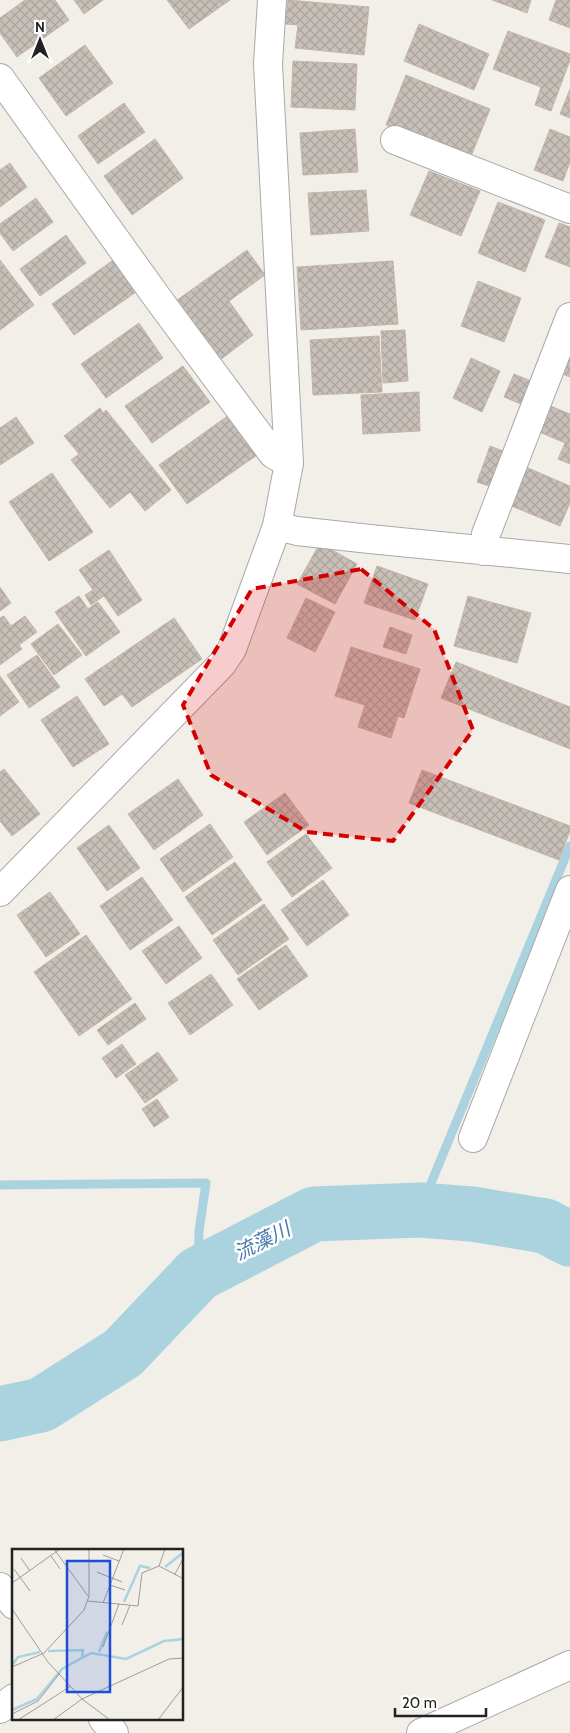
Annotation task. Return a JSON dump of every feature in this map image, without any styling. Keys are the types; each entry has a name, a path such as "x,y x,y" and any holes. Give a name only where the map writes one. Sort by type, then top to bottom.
{"street":[{"path":"0,892 222,664 232,649 277,526 289,463 268,64 272,0"},
{"path":"0,78 156,296 273,454 289,463"},
{"path":"395,140 570,209"},
{"path":"484,551 486,534 570,317"},
{"path":"277,526 297,531 570,559"},
{"path":"473,1138 570,890"},
{"path":"0,1587 12,1602"},
{"path":"421,1733 570,1665"},
{"path":"0,1709 12,1700"},
{"path":"104,1720 114,1733"}],"highlighted area":[{"path":"361,569 434,629 473,730 393,841 307,832 211,775 183,705 252,589"}],"building":[{"path":"25,0 55,0 69,20 17,57 0,33 0,18"},
{"path":"74,0 103,0 84,14"},
{"path":"167,0 230,0 189,29"},
{"path":"288,0 369,7 364,55 295,48 298,25 285,24"},
{"path":"492,0 531,0 527,13"},
{"path":"556,0 570,0 570,28 549,20"},
{"path":"419,24 489,54 474,90 404,61"},
{"path":"508,31 570,54 570,60 551,111 535,105 541,87 493,69"},
{"path":"85,45 113,83 66,116 39,78"},
{"path":"293,61 357,64 355,110 291,107"},
{"path":"406,75 490,109 470,159 386,125"},
{"path":"570,89 570,118 560,114"},
{"path":"124,103 145,132 98,164 78,136"},
{"path":"355,129 358,172 303,175 300,133"},
{"path":"550,129 570,137 570,162 563,181 534,170"},
{"path":"155,139 183,178 132,215 104,176"},
{"path":"10,163 27,187 0,207 0,170"},
{"path":"429,171 480,191 461,236 410,215"},
{"path":"366,190 369,231 311,235 308,193"},
{"path":"36,198 53,222 13,251 0,233 0,224"},
{"path":"498,202 545,220 525,272 478,253"},
{"path":"559,223 570,227 570,267 545,257"},
{"path":"66,235 86,263 40,296 20,269"},
{"path":"247,250 265,275 229,301 253,335 216,363 173,303"},
{"path":"116,258 139,290 74,335 52,304"},
{"path":"0,260 34,305 0,330"},
{"path":"393,261 398,324 301,330 297,267"},
{"path":"478,281 521,298 504,342 461,326"},
{"path":"139,323 163,358 106,398 81,364"},
{"path":"405,330 408,381 383,383 381,331"},
{"path":"379,336 382,392 313,395 310,340"},
{"path":"570,350 570,377 560,373"},
{"path":"471,358 500,371 482,412 453,398"},
{"path":"183,366 210,402 152,443 125,406"},
{"path":"514,374 531,381 521,404 504,397"},
{"path":"419,392 420,431 363,434 361,395"},
{"path":"548,405 570,414 570,464 558,459 565,443 537,431"},
{"path":"100,408 103,413 106,410 171,490 145,511 130,492 110,508 71,460 79,454 64,436"},
{"path":"229,415 257,455 187,504 159,465"},
{"path":"16,417 34,443 0,465 0,428"},
{"path":"490,446 508,453 495,488 477,482"},
{"path":"521,465 570,486 570,503 560,526 504,503"},
{"path":"52,473 93,532 49,561 9,502"},
{"path":"320,543 357,564 335,604 297,584"},
{"path":"109,550 142,600 118,616 104,596 91,605 85,595 93,590 79,570"},
{"path":"377,566 428,584 415,620 364,603"},
{"path":"0,587 11,603 0,611"},
{"path":"79,596 88,609 98,602 120,632 86,656 55,612"},
{"path":"468,596 531,613 517,663 454,646"},
{"path":"306,598 335,612 315,652 287,638"},
{"path":"4,616 11,626 25,616 37,632 19,645 22,649 0,665 0,618"},
{"path":"174,618 202,659 132,707 122,694 104,706 85,679"},
{"path":"58,624 82,655 54,675 31,644"},
{"path":"390,627 412,635 406,654 383,647"},
{"path":"351,647 420,669 404,718 398,716 391,738 358,727 365,705 335,696"},
{"path":"37,655 60,687 29,708 7,675"},
{"path":"456,662 570,707 570,749 441,698"},
{"path":"0,676 19,702 0,716"},
{"path":"77,696 109,744 73,767 41,720"},
{"path":"4,769 40,814 12,836 0,821 0,772"},
{"path":"422,770 570,826 570,831 559,860 409,803"},
{"path":"178,779 203,815 154,850 128,814"},
{"path":"285,793 309,825 267,855 244,822"},
{"path":"210,824 233,857 183,892 160,859"},
{"path":"109,825 140,868 107,891 77,848"},
{"path":"306,834 332,868 292,897 267,862"},
{"path":"235,862 262,900 212,935 185,897"},
{"path":"142,877 173,920 130,950 100,906"},
{"path":"323,880 349,915 307,946 281,910"},
{"path":"50,892 80,934 46,957 17,915"},
{"path":"264,904 289,939 238,975 213,940"},
{"path":"179,926 202,958 166,984 142,951"},
{"path":"86,935 132,999 79,1036 34,972"},
{"path":"286,945 308,976 259,1010 237,979"},
{"path":"211,974 233,1005 190,1035 168,1003"},
{"path":"135,1003 146,1019 108,1045 97,1030"},
{"path":"122,1044 136,1064 116,1078 102,1058"},
{"path":"158,1052 178,1080 145,1103 125,1075"},
{"path":"157,1099 169,1117 154,1127 142,1109"}],"waterway":[{"path":"420,1210 570,846"},
{"path":"0,1185 206,1183 199,1231 198,1274"},
{"name":"流藻川","path":"0,1414 41,1405 123,1353 198,1274 314,1214 420,1210 472,1214 545,1226 570,1239"}]}
